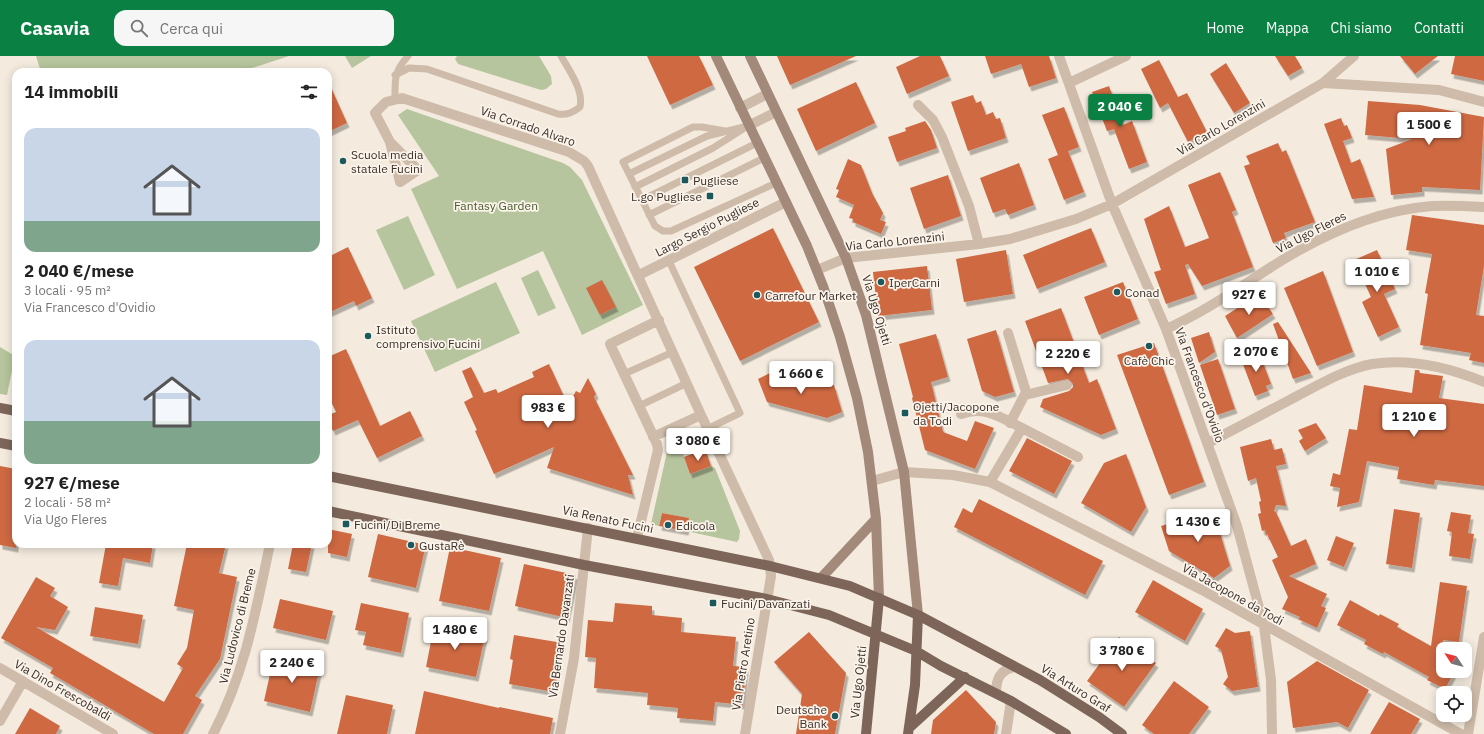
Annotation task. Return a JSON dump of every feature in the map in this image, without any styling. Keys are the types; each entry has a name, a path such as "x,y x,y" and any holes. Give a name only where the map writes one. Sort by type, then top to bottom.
{"main road":[{"path":"716,56 817,270 838,331 857,398 872,481 876,519 879,598"},
{"name":"Via Ugo Ojetti","path":"750,56 846,258 863,304 873,339 904,472 918,615"},
{"path":"0,408 12,410"},
{"path":"0,443 12,445"},
{"name":"Via Renato Fucini","path":"332,477 822,577 879,598 918,615"},
{"path":"332,512 584,565 767,599 829,615 916,651 1011,701 1066,734"},
{"path":"822,577 876,519"},
{"name":"Via Ugo Ojetti","path":"866,734 879,598"},
{"path":"908,731 915,685 918,615"},
{"name":"Via Arturo Graf","path":"918,615 1067,696 1122,734"},
{"path":"908,731 965,677"}],"street":[{"name":"Via Francesco d'Ovidio","path":"1059,56 1112,204 1166,329 1208,443 1236,526 1264,626 1271,680 1272,734"},
{"path":"1069,83 1126,56"},
{"name":"Via Carlo Lorenzini","path":"817,270 846,258 979,244 1010,239 1076,219 1112,204 1323,83 1354,56"},
{"path":"1323,83 1439,90 1484,102"},
{"path":"740,108 767,94"},
{"name":"Via Corrado Alvaro","path":"395,99 402,98 569,152 584,161 639,275 707,429 770,566"},
{"path":"390,142 375,112 386,102 395,99"},
{"path":"918,105 933,120 942,137 969,206 979,244"},
{"path":"748,126 776,112"},
{"name":"Largo Sergio Pugliese","path":"639,275 786,202"},
{"name":"Via Ugo Fleres","path":"1166,329 1224,299 1280,262 1314,242 1356,224 1399,211 1423,207 1484,207"},
{"path":"637,538 657,456 657,444 610,344 659,320"},
{"path":"1008,333 1026,392 1010,423"},
{"path":"1208,443 1327,380 1350,370 1371,364 1401,362 1431,365 1449,369 1484,382"},
{"path":"1025,395 1066,385"},
{"path":"961,414 971,410 984,411 1022,428 1078,457"},
{"path":"653,436 701,415"},
{"path":"990,482 1022,428"},
{"name":"Via Jacopone da Todi","path":"872,481 904,472 953,475 990,482 1202,590 1264,626 1461,734"},
{"name":"Via Bernardo Davanzati","path":"560,734 574,658 588,528"},
{"name":"Via Ludovico di Breme","path":"213,734 228,706 242,666 269,548"},
{"name":"Via Pietro Aretino","path":"745,734 771,576 770,566"},
{"path":"1468,734 1484,637"},
{"path":"996,693 997,683 1001,673 1014,667"},
{"name":"Via Dino Frescobaldi","path":"0,668 113,734"},
{"path":"0,721 23,682"},
{"path":"1006,734 1011,701"}],"lane":[{"path":"395,99 395,75 408,56"},
{"path":"395,75 409,68 428,69 558,114 566,115 580,107 581,97 561,56"},
{"path":"635,187 714,148 748,126"},
{"name":"Largo Sergio Pugliese","path":"629,174 707,136 748,126"},
{"name":"Largo Sergio Pugliese","path":"725,131 702,127 693,128 622,162 649,215 658,228 668,231 776,183"},
{"path":"642,200 757,143"},
{"path":"649,215 764,158"},
{"path":"669,261 740,413 707,429"},
{"path":"624,374 673,352"},
{"path":"639,406 687,383"}],"green space":[{"path":"36,56 289,56 252,68 40,68"},
{"path":"345,56 371,56 352,68"},
{"path":"457,56 539,56 551,76 552,84 546,89 541,90 458,64 455,59"},
{"name":"Fantasy Garden","path":"407,109 563,163 570,167 582,180 643,305 582,335 543,251 457,289 411,189 439,176 398,115"},
{"path":"408,216 435,275 404,290 376,230"},
{"path":"538,270 556,308 538,316 521,278"},
{"path":"496,282 520,333 435,372 411,321"},
{"path":"0,347 12,354 12,371 7,395 0,394"},
{"path":"681,448 690,474 711,466 715,468 740,531 737,542 686,531 688,518 662,513 659,526 651,524 667,452"}],"building":[{"path":"647,56 699,56 713,85 670,105"},
{"path":"777,56 856,56 790,85"},
{"path":"920,56 940,56 949,76 907,94 896,67"},
{"path":"985,56 1049,56 1056,78 1029,87 1021,64 991,74"},
{"path":"1275,56 1295,56 1302,68 1288,76"},
{"path":"1400,56 1438,56 1415,74"},
{"path":"1455,56 1484,56 1484,81 1451,74"},
{"path":"1159,60 1178,97 1187,93 1207,132 1188,142 1168,103 1160,108 1141,69"},
{"path":"1226,63 1250,103 1234,113 1210,74"},
{"path":"856,82 875,123 816,151 797,109"},
{"path":"1109,86 1123,125 1132,121 1147,162 1129,169 1114,129 1107,131 1092,92"},
{"path":"332,90 347,123 332,130"},
{"path":"973,95 976,103 981,101 986,115 993,112 996,119 1000,118 1006,138 968,151 951,102"},
{"path":"1368,101 1420,105 1484,117 1480,190 1422,187 1422,192 1391,195 1386,149 1412,139 1365,135"},
{"path":"1064,107 1079,147 1058,155 1042,115"},
{"path":"1341,118 1344,126 1347,125 1352,138 1343,141 1351,163 1360,159 1374,197 1352,199 1324,124"},
{"path":"925,121 931,130 937,148 897,162 888,137 906,131 905,128"},
{"path":"1278,143 1282,152 1286,150 1315,222 1284,233 1286,238 1273,243 1244,166 1250,164 1246,156"},
{"path":"1068,151 1084,192 1064,200 1048,159"},
{"path":"848,159 861,165 872,193 883,213 880,220 886,222 881,234 853,222 853,219 849,218 854,205 836,197 839,190 836,189"},
{"path":"1019,163 1034,205 1008,215 1005,209 993,213 980,178"},
{"path":"1220,172 1236,210 1232,212 1253,267 1202,286 1188,264 1185,265 1195,294 1166,304 1154,272 1161,270 1144,219 1169,206 1185,247 1209,238 1188,185"},
{"path":"948,175 961,216 924,229 910,188"},
{"path":"1412,215 1484,225 1484,266 1476,315 1484,316 1484,363 1469,360 1471,353 1420,345 1428,294 1425,293 1432,254 1406,250"},
{"name":"Carrefour Market","path":"773,228 819,322 740,361 694,267"},
{"path":"1091,228 1105,262 1037,289 1023,255"},
{"path":"348,247 372,298 356,306 354,301 332,311 332,255"},
{"path":"1006,250 1013,294 964,302 956,259"},
{"path":"1377,250 1395,289 1384,294 1399,327 1378,337 1362,302 1371,297 1354,260"},
{"path":"927,266 932,310 878,316 873,272"},
{"path":"1323,271 1353,352 1317,366 1284,288"},
{"path":"602,280 616,307 600,315 586,288"},
{"path":"1123,282 1138,319 1099,335 1084,297"},
{"path":"1259,294 1273,314 1237,338 1225,316"},
{"path":"1061,308 1089,383 1097,379 1116,429 1101,435 1040,407 1043,399 1069,391 1073,387 1073,384 1068,379 1048,383 1025,321"},
{"path":"1278,322 1311,373 1293,379 1273,324"},
{"path":"996,330 1014,392 995,397 982,391 967,339"},
{"path":"1209,332 1215,352 1199,363 1191,338"},
{"path":"936,334 948,377 931,382 943,432 967,441 975,421 994,428 975,469 925,450 899,344"},
{"path":"1154,343 1204,482 1169,495 1117,355"},
{"path":"346,349 380,426 410,411 422,436 377,458 358,420 333,431 332,414 336,412 332,404 332,355"},
{"path":"1259,352 1271,384 1266,386 1268,391 1255,396 1241,359"},
{"path":"1218,359 1235,409 1217,415 1200,365"},
{"path":"549,364 568,405 576,391 580,393 588,378 596,394 594,397 633,475 628,475 633,495 547,468 554,447 494,474 475,431 477,430 464,402 473,397 462,371 471,367 484,393 496,389 498,393 534,377 532,372"},
{"path":"1415,370 1419,370 1420,373 1443,376 1439,398 1484,404 1484,486 1435,480 1434,485 1397,479 1399,467 1367,461 1359,502 1337,507 1340,488 1330,486 1333,473 1340,475 1349,429 1357,430 1364,385 1412,393"},
{"path":"772,372 834,385 842,412 827,418 767,402 758,379"},
{"path":"1316,423 1326,438 1305,451 1299,441 1303,438 1298,430"},
{"path":"1027,438 1072,461 1054,494 1009,471"},
{"path":"1271,439 1274,450 1282,448 1286,464 1276,466 1286,506 1276,505 1274,511 1276,512 1291,546 1306,539 1316,564 1289,576 1327,594 1321,606 1326,608 1317,628 1298,619 1300,617 1282,609 1288,597 1272,560 1278,557 1267,534 1266,537 1265,530 1262,531 1258,514 1261,513 1259,502 1261,501 1256,478 1248,481 1240,447"},
{"path":"705,449 711,466 690,474 684,457"},
{"path":"1126,454 1146,507 1131,532 1081,503 1104,463"},
{"path":"0,466 12,468 12,547 0,545"},
{"path":"979,499 1103,561 1085,595 954,527 963,508 972,513"},
{"path":"1394,509 1420,513 1412,568 1386,564"},
{"path":"1213,510 1230,566 1214,578 1169,551 1161,526"},
{"path":"1451,512 1471,515 1468,533 1474,534 1470,559 1449,556 1452,532 1447,531"},
{"path":"662,513 689,518 686,531 659,526"},
{"path":"332,530 352,534 347,557 328,553 328,548 332,548"},
{"path":"378,534 426,545 416,588 368,577"},
{"path":"1336,536 1354,543 1344,567 1327,560"},
{"path":"450,547 501,558 489,611 439,601"},
{"path":"105,548 152,548 150,563 123,558 118,586 99,583"},
{"path":"186,548 225,548 219,573 237,577 220,659 195,696 202,700 183,734 154,734 50,673 53,668 1,638 36,577 55,588 50,596 68,607 55,630 36,627 164,702 183,668 177,664 187,648 194,610 174,606"},
{"path":"292,548 311,548 306,572 288,569"},
{"path":"524,564 576,575 567,618 515,606"},
{"path":"1153,580 1203,609 1185,641 1135,612"},
{"path":"1440,582 1467,586 1459,642 1443,640 1443,642 1436,642 1436,678 1451,678 1447,686 1439,686 1427,680 1429,677 1384,652 1383,654 1364,644 1366,640 1337,625 1350,600 1379,616 1380,614 1399,624 1397,627 1431,646"},
{"path":"280,599 333,611 326,640 273,628"},
{"path":"361,603 409,613 401,653 363,645 366,632 355,630"},
{"path":"615,603 652,606 652,615 682,618 681,632 736,637 733,666 746,667 743,705 715,702 713,721 677,718 678,708 647,705 648,693 594,688 596,658 585,657 588,620 613,622"},
{"path":"95,607 143,615 138,644 90,636"},
{"path":"434,626 485,636 476,677 426,667"},
{"path":"1226,628 1235,633 1250,631 1258,687 1232,691 1223,684 1228,677 1221,650 1215,646"},
{"path":"809,632 846,673 835,734 796,734 802,694 774,662"},
{"path":"514,635 563,643 554,692 509,684 513,660 510,659"},
{"path":"1119,637 1156,663 1124,707 1087,681"},
{"path":"274,656 320,667 310,712 264,701"},
{"path":"1317,661 1369,690 1348,728 1337,722 1293,728 1287,682"},
{"path":"1174,681 1209,707 1189,734 1154,734 1142,725"},
{"path":"966,690 996,722 994,734 931,734 933,720"},
{"path":"424,691 499,708 553,718 550,734 415,734"},
{"path":"346,695 393,705 387,734 337,734"},
{"path":"1389,702 1420,719 1411,734 1370,734"},
{"path":"30,708 60,726 56,734 15,734"}],"place":[{"name":"Scuola media statale Fucini","path":"343,161"},
{"name":"Pugliese","path":"685,180"},
{"name":"L.go Pugliese","path":"710,196"},
{"name":"IperCarni","path":"881,282"},
{"name":"Conad","path":"1117,292"},
{"name":"Carrefour Market","path":"757,295"},
{"name":"Istituto comprensivo Fucini","path":"368,336"},
{"name":"Cafè Chic","path":"1149,346"},
{"name":"Ojetti/Jacopone da Todi","path":"905,413"},
{"name":"Fucini/Di Breme","path":"346,524"},
{"name":"Edicola","path":"668,525"},
{"name":"GustaRè","path":"411,545"},
{"name":"Fucini/Davanzati","path":"713,603"},
{"name":"Deutsche Bank","path":"835,716"}]}
